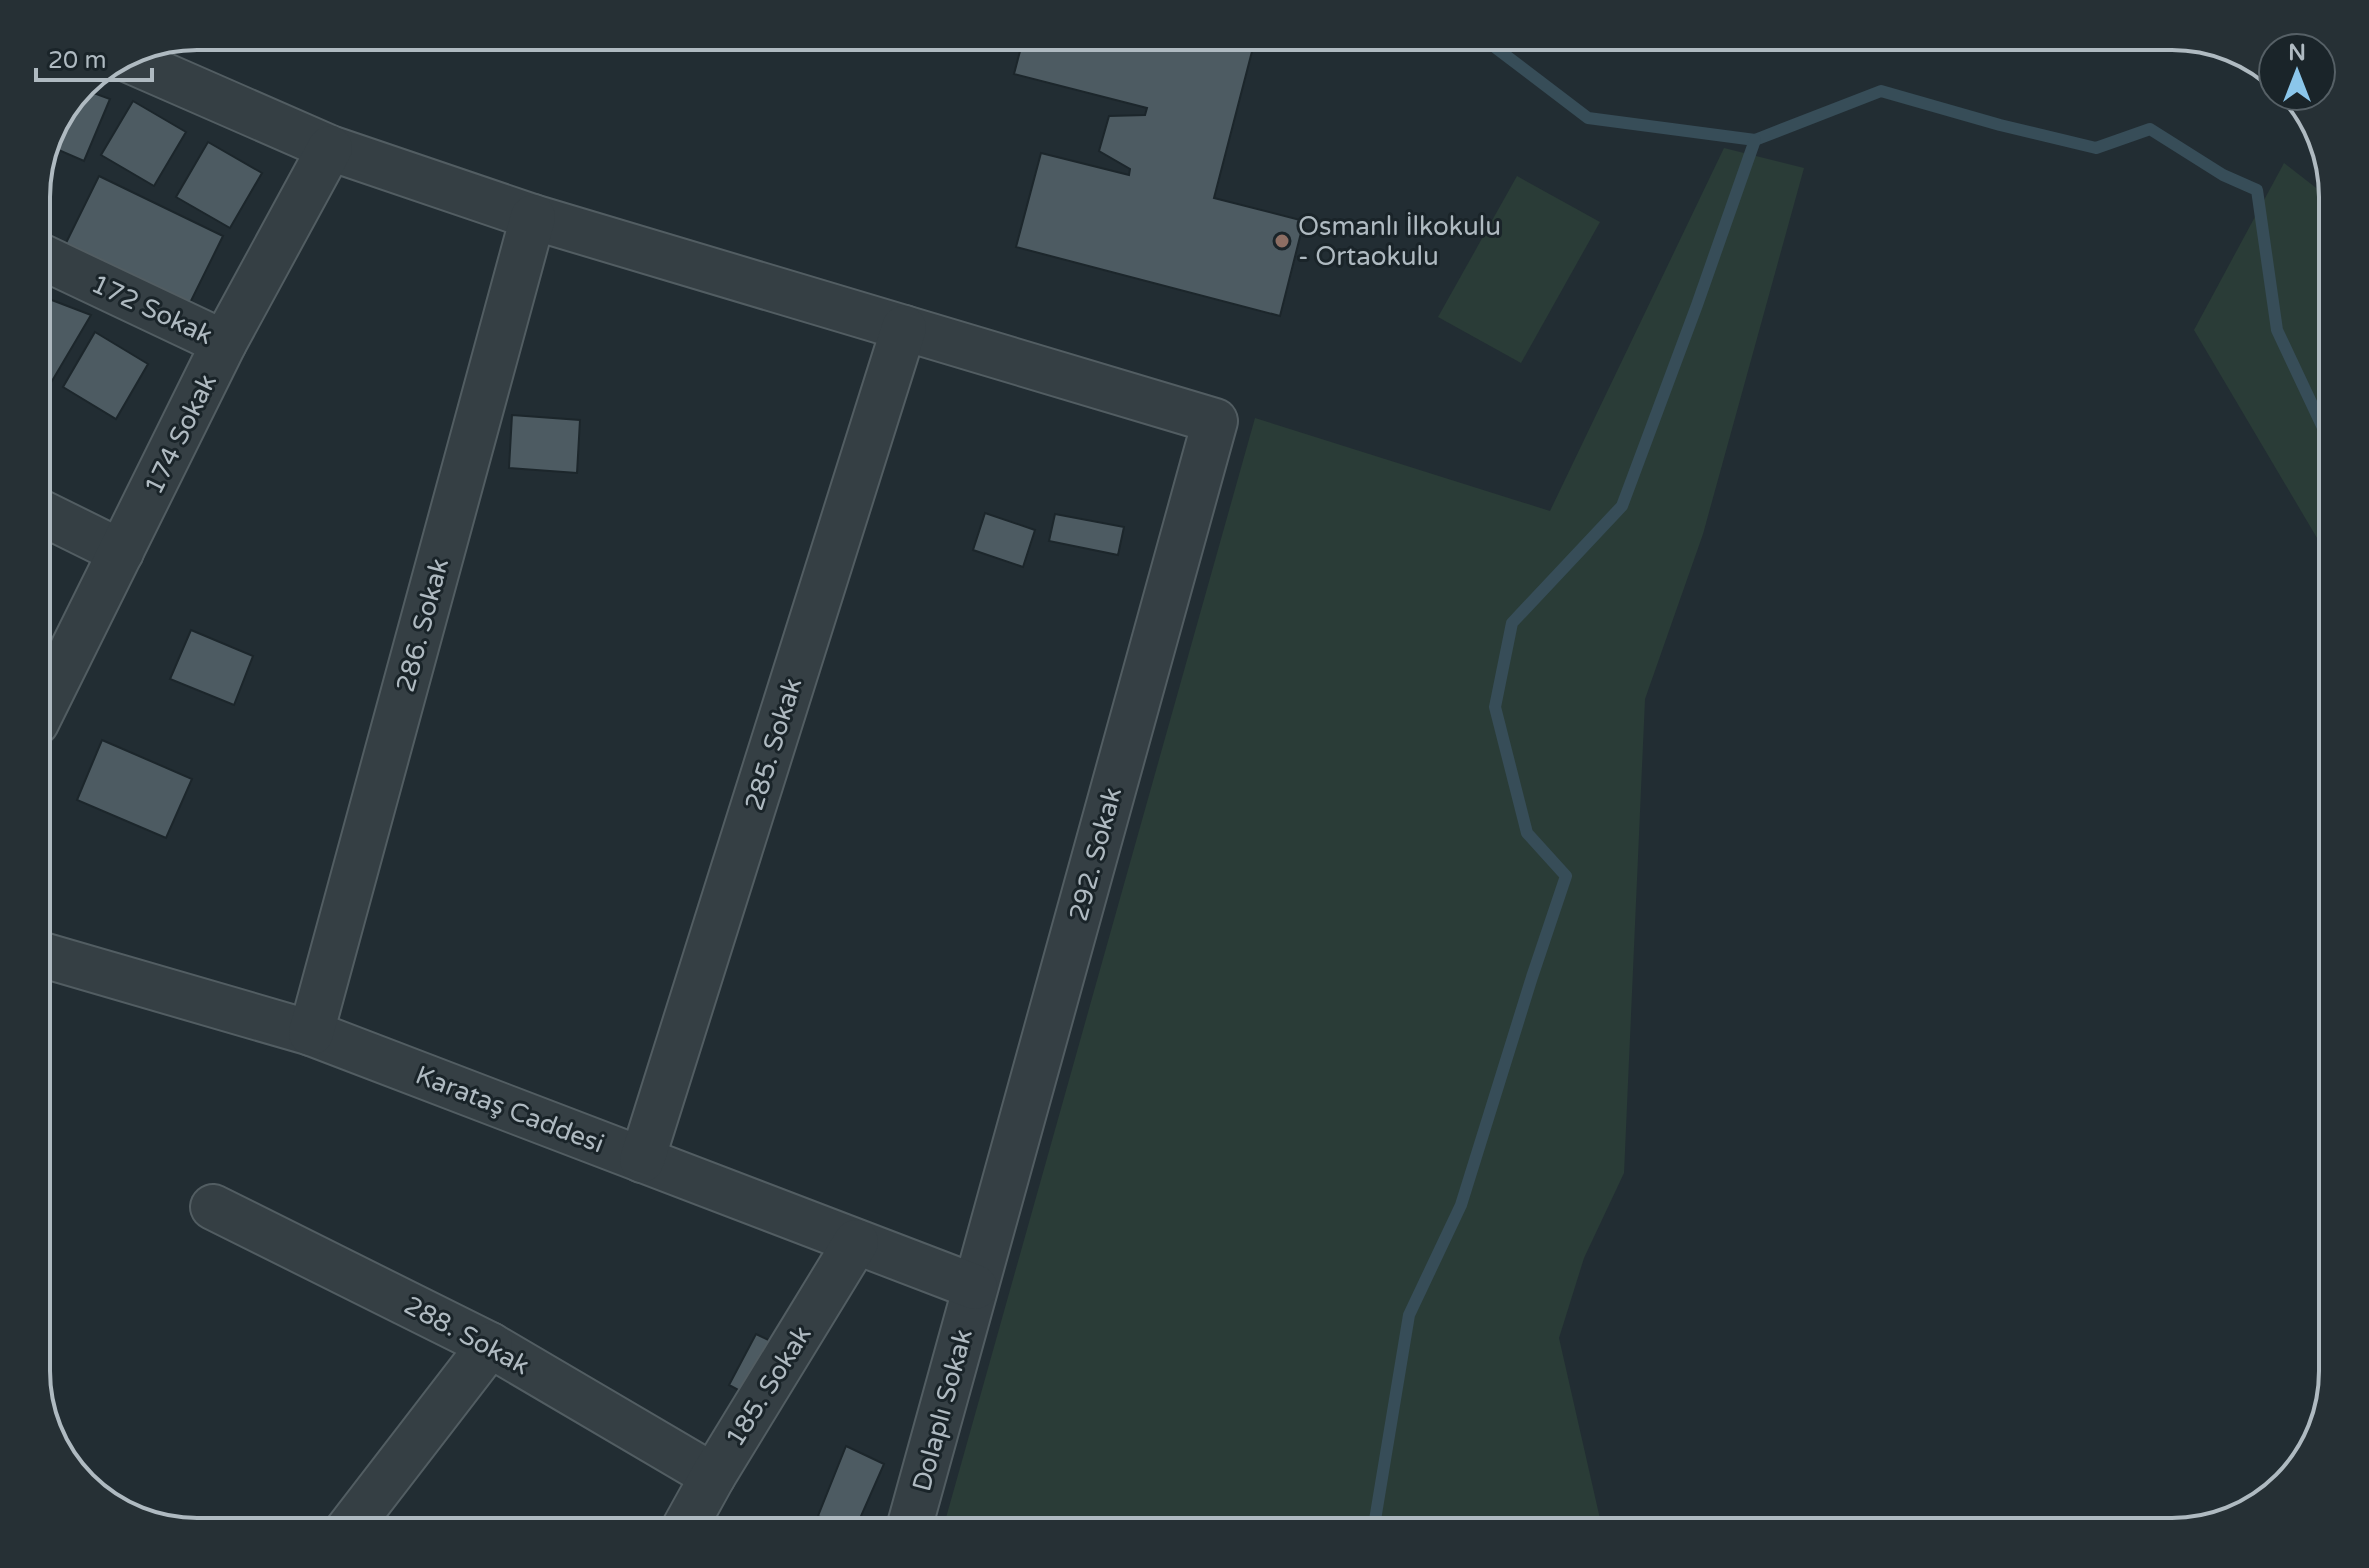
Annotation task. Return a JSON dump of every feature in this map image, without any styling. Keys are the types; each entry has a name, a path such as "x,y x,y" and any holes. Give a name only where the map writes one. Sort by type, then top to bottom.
{"street":[{"path":"136,63 330,148 533,217 904,328"},
{"name":"174 Sokak","path":"50,695 224,343 330,148"},
{"name":"286. Sokak","path":"311,1033 533,217"},
{"name":"172 Sokak","path":"50,261 224,343"},
{"name":"292. Sokak","path":"904,328 1215,421 975,1287"},
{"name":"285. Sokak","path":"642,1160 904,328"},
{"path":"50,517 121,552"},
{"name":"Karataş Caddesi","path":"50,957 311,1033 975,1287"},
{"name":"288. Sokak","path":"213,1207 490,1345 713,1476"},
{"name":"185. Sokak","path":"690,1518 856,1242"},
{"name":"Dolaplı Sokak","path":"912,1518 975,1287"},
{"path":"357,1518 490,1345"}],"green space":[{"path":"1724,148 1804,168 1703,534 1645,699 1624,1173 1584,1258 1559,1338 1600,1518 946,1518 1255,418 1550,511"},
{"path":"2284,163 2319,190 2319,541 2194,330"},
{"path":"1517,176 1600,222 1521,363 1438,317"}],"building":[{"path":"1020,50 1252,50 1214,198 1304,221 1280,316 1016,247 1041,153 1129,175 1130,169 1099,151 1109,116 1145,115 1147,108 1014,74"},
{"path":"93,93 110,99 84,161 58,150 75,115"},
{"path":"133,101 186,132 154,186 101,155"},
{"path":"208,142 262,173 230,228 176,197"},
{"path":"99,176 223,236 188,307 64,247"},
{"path":"50,299 91,315 50,380"},
{"path":"95,332 148,364 116,419 63,387"},
{"path":"512,415 580,420 577,473 509,468"},
{"path":"985,513 1035,530 1023,567 973,550"},
{"path":"1055,514 1124,527 1118,555 1049,541"},
{"path":"191,630 253,656 234,705 170,679"},
{"path":"102,740 192,779 166,838 77,800"},
{"path":"756,1334 781,1346 753,1398 729,1385"},
{"path":"846,1446 884,1464 860,1518 818,1516"}],"waterway":[{"path":"1499,50 1588,118 1755,140 1881,91 2096,148 2150,129 2223,175 2257,190 2277,330 2319,419"},
{"path":"1375,1518 1409,1315 1461,1205 1566,876 1527,833 1495,707 1512,623 1622,506 1755,140"}],"place":[{"name":"Osmanlı İlkokulu - Ortaokulu","path":"1282,241"}]}
